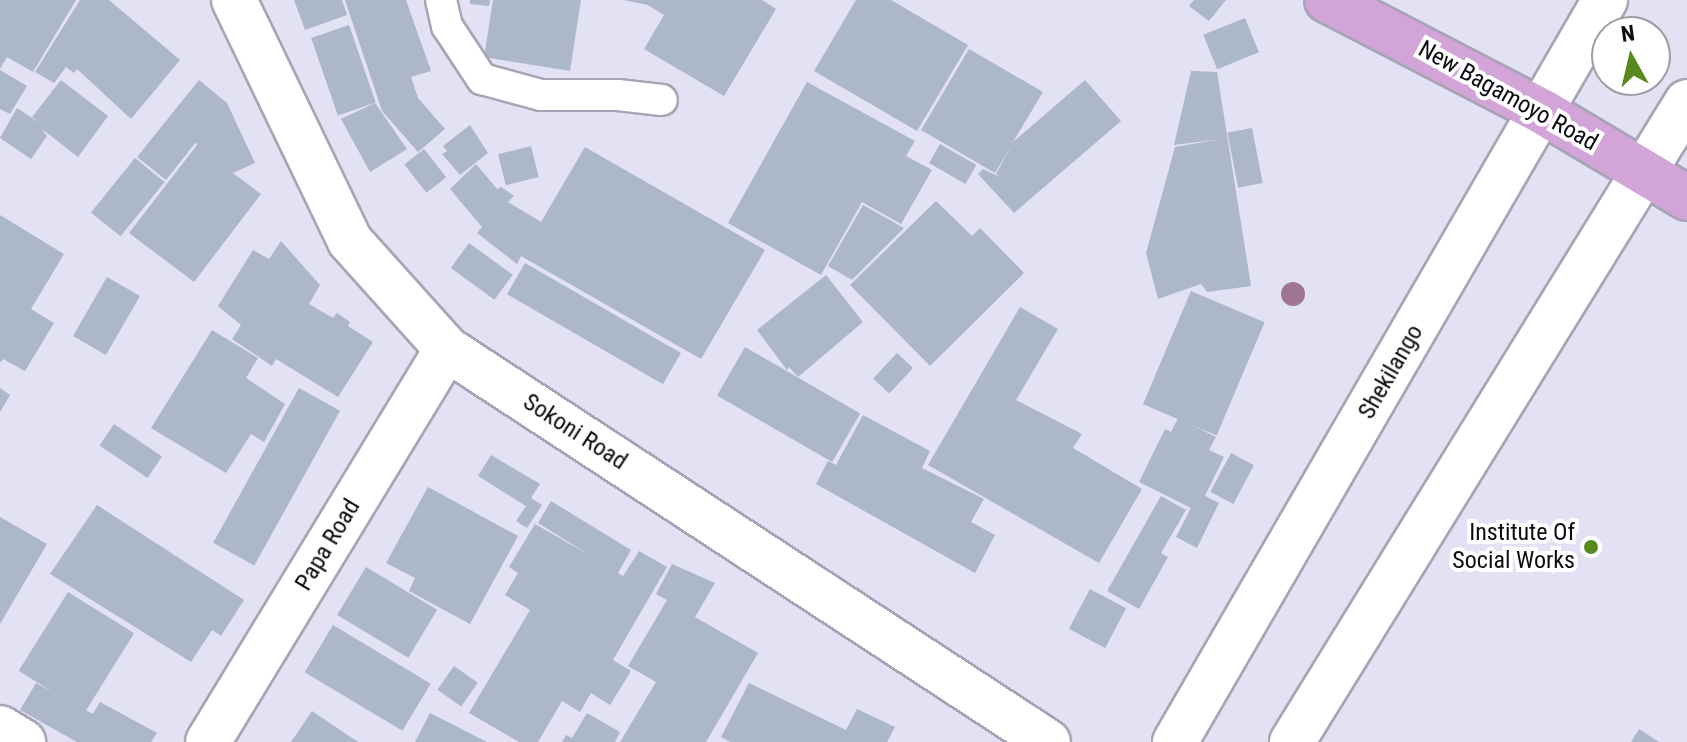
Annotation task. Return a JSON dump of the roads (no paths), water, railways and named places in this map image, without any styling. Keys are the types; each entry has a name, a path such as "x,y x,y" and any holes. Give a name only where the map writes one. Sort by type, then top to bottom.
{"highway":[{"name":"New Bagamoyo Road","path":"1327,0 1543,112 1687,198"}],"street":[{"name":"Sokoni Road","path":"234,0 350,241 447,349 1048,742"},
{"name":"Shekilango","path":"1175,742 1543,112 1605,0"},
{"path":"1292,742 1687,102"},
{"name":"Papa Road","path":"208,742 447,349"},
{"path":"0,728 23,742"}],"lane":[{"path":"441,0 447,26 482,79 541,95 618,95 662,100"}],"place":[{"name":"Institute Of Social Works","path":"1591,547"}]}
